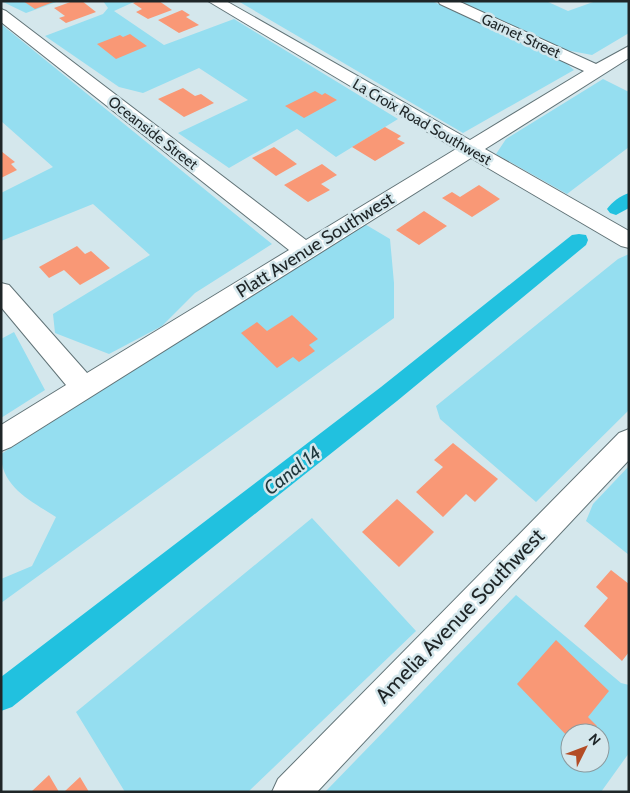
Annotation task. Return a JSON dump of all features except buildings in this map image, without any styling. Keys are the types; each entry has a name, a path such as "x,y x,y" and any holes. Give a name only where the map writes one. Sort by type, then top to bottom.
{"street":[{"name":"La Croix Road Southwest","path":"215,1 469,150 629,241"},
{"name":"Garnet Street","path":"445,1 597,71"},
{"name":"Oceanside Street","path":"1,14 305,251"},
{"name":"Platt Avenue Southwest","path":"1,439 629,51"},
{"path":"1,291 84,388"},
{"name":"Amelia Avenue Southwest","path":"290,792 629,441"}],"shaded area":[{"path":"1,1 59,1 26,13"},
{"path":"103,1 136,1 114,11 164,45 234,19 398,119 336,157 297,129 229,168 178,133 248,100 199,68 143,93 119,87 45,36 103,14 108,8"},
{"path":"238,1 432,1 566,63 574,70 463,133"},
{"path":"459,1 546,1 568,11 596,1 629,1 629,33 592,55 566,50"},
{"path":"1,24 272,244 195,293 162,326 109,354 55,333 53,314 150,255 93,204 1,241 1,193 53,167 1,121"},
{"path":"603,79 629,92 629,147 567,194 496,154 506,139"},
{"path":"363,223 390,239 394,283 394,318 1,603 1,579 32,566 56,517 28,499 12,484 2,466 1,454 268,281"},
{"path":"629,254 629,410 536,502 440,419 436,406 618,259"},
{"path":"14,332 45,390 1,418 1,339"},
{"path":"629,466 629,555 586,521 593,504"},
{"path":"312,518 416,631 248,792 125,792 76,712"},
{"path":"516,595 621,683 629,685 629,753 601,792 325,792"}],"waterway":[{"name":"Canal 14","path":"616,209 629,199"},
{"name":"Canal 14","path":"1,696 389,394 579,240"}]}
